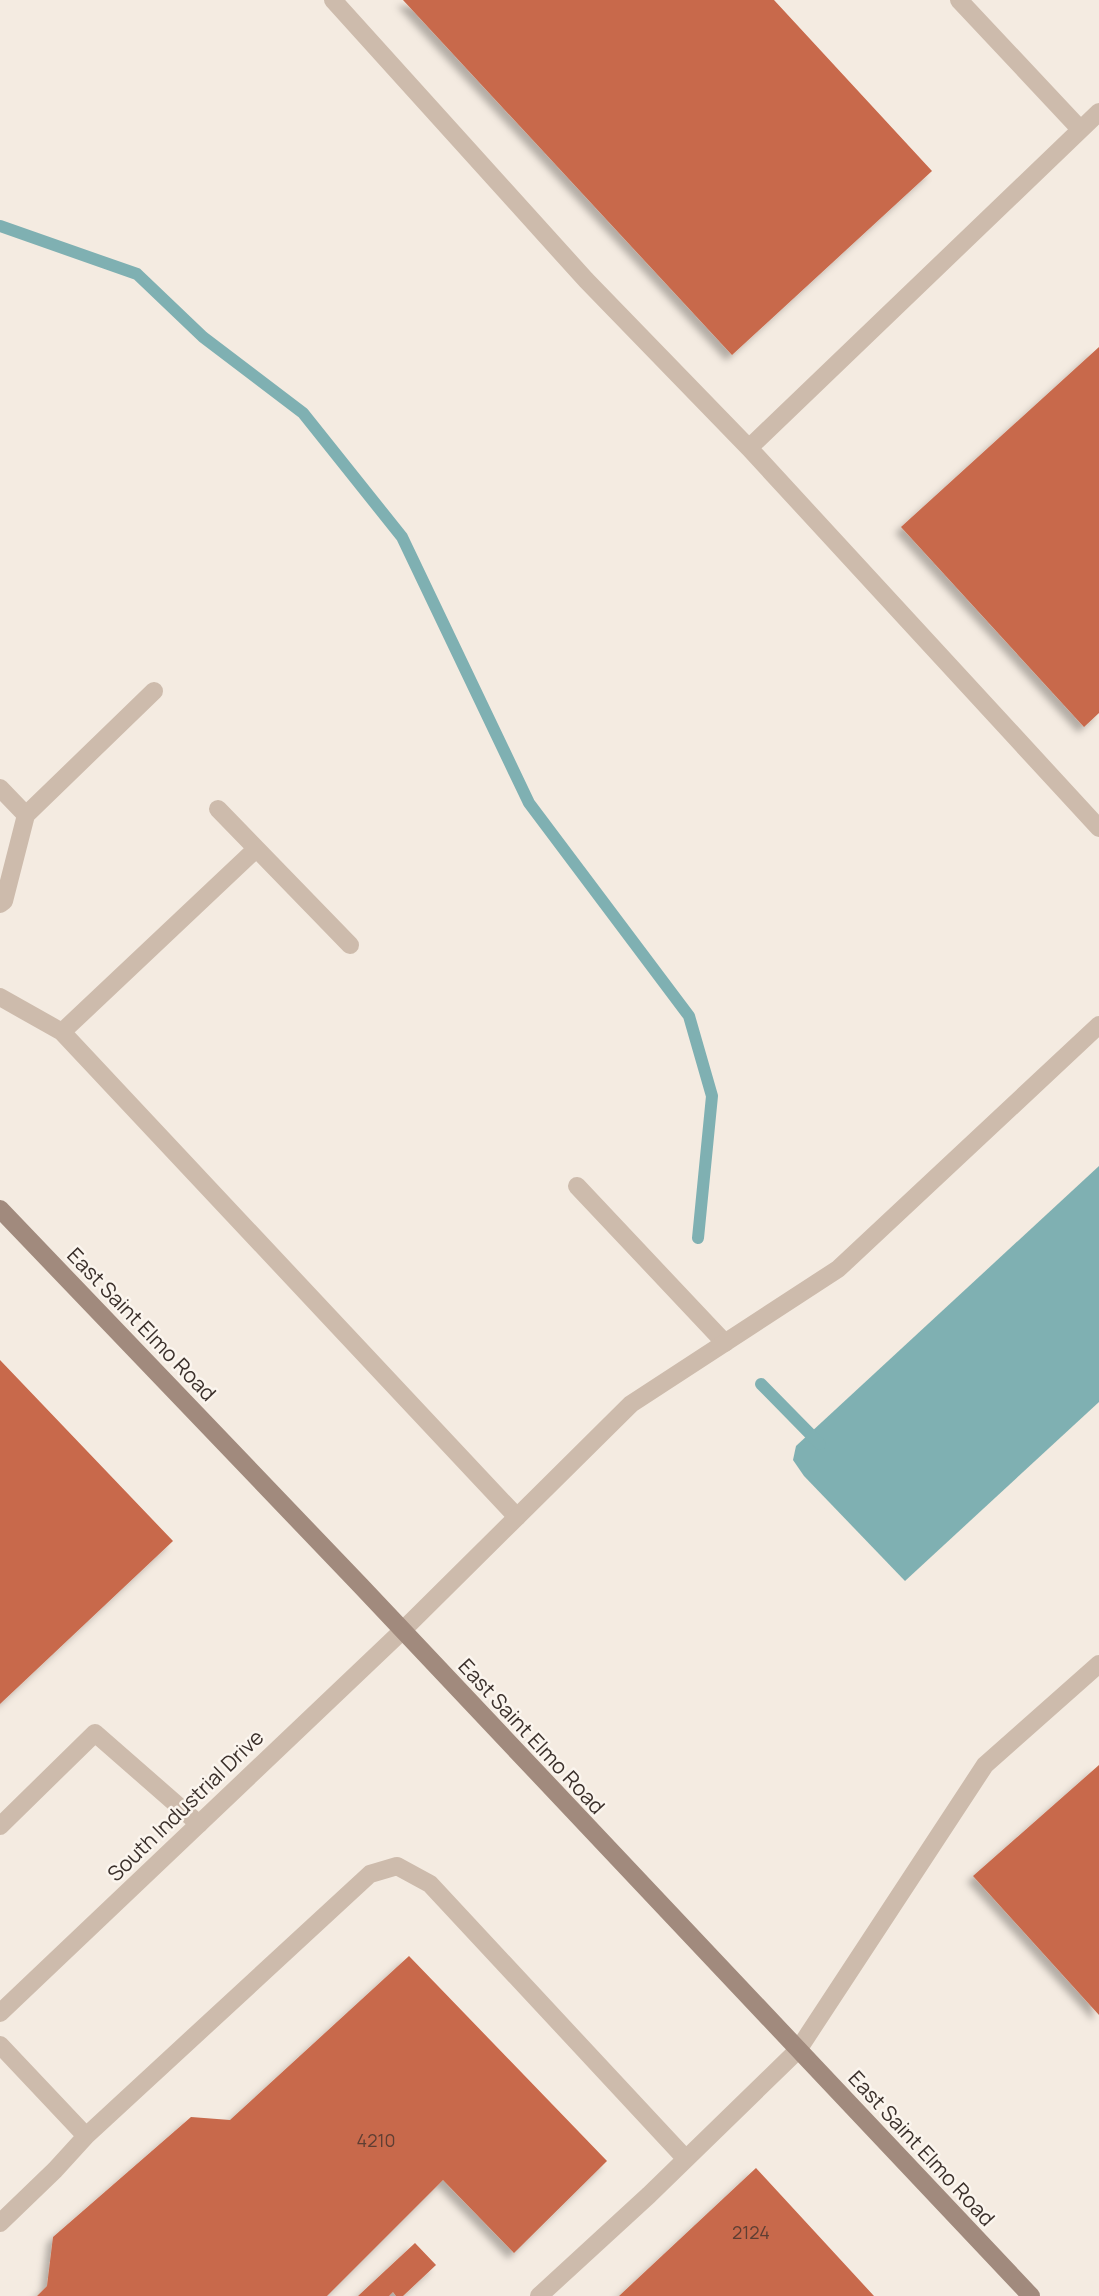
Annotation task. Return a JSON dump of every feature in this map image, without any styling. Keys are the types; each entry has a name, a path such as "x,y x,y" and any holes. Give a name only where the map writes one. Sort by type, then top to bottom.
{"street":[{"path":"333,0 586,280 749,447 1099,828"},
{"path":"959,0 1080,129"},
{"path":"749,447 1099,112"},
{"path":"0,904 4,901 26,815 155,691"},
{"path":"0,788 26,815"},
{"path":"218,809 351,946"},
{"path":"62,1032 256,849"},
{"path":"0,996 62,1032 517,1517"},
{"name":"South Industrial Drive","path":"0,2013 402,1631 631,1404 838,1269 1099,1025"},
{"path":"577,1186 724,1343"},
{"name":"East Saint Elmo Road","path":"0,1209 1031,2296"},
{"path":"539,2296 798,2050 985,1765 1099,1664"},
{"path":"0,1826 95,1733 199,1824"},
{"path":"0,2223 86,2136 370,1874 397,1866 430,1884 686,2159"},
{"path":"0,2045 86,2136"}],"water":[{"path":"1099,1166 1099,1402 905,1581 804,1476 793,1460 796,1446"}],"building":[{"path":"403,0 774,0 932,171 732,355"},
{"path":"1099,347 1099,713 1084,727 901,527"},
{"path":"0,1360 173,1541 0,1704"},
{"path":"1099,1765 1099,2015 973,1876"},
{"path":"409,1956 607,2161 514,2253 443,2180 327,2296 37,2296 47,2286 53,2237 191,2117 230,2120"},
{"path":"756,2168 874,2296 619,2296"},
{"path":"415,2243 436,2265 403,2296 396,2296 393,2292 389,2296 358,2296"}],"waterway":[{"path":"0,226 137,274 203,337 303,413 402,537 529,803 689,1016 712,1096 698,1238"},
{"path":"761,1384 820,1444"}]}
